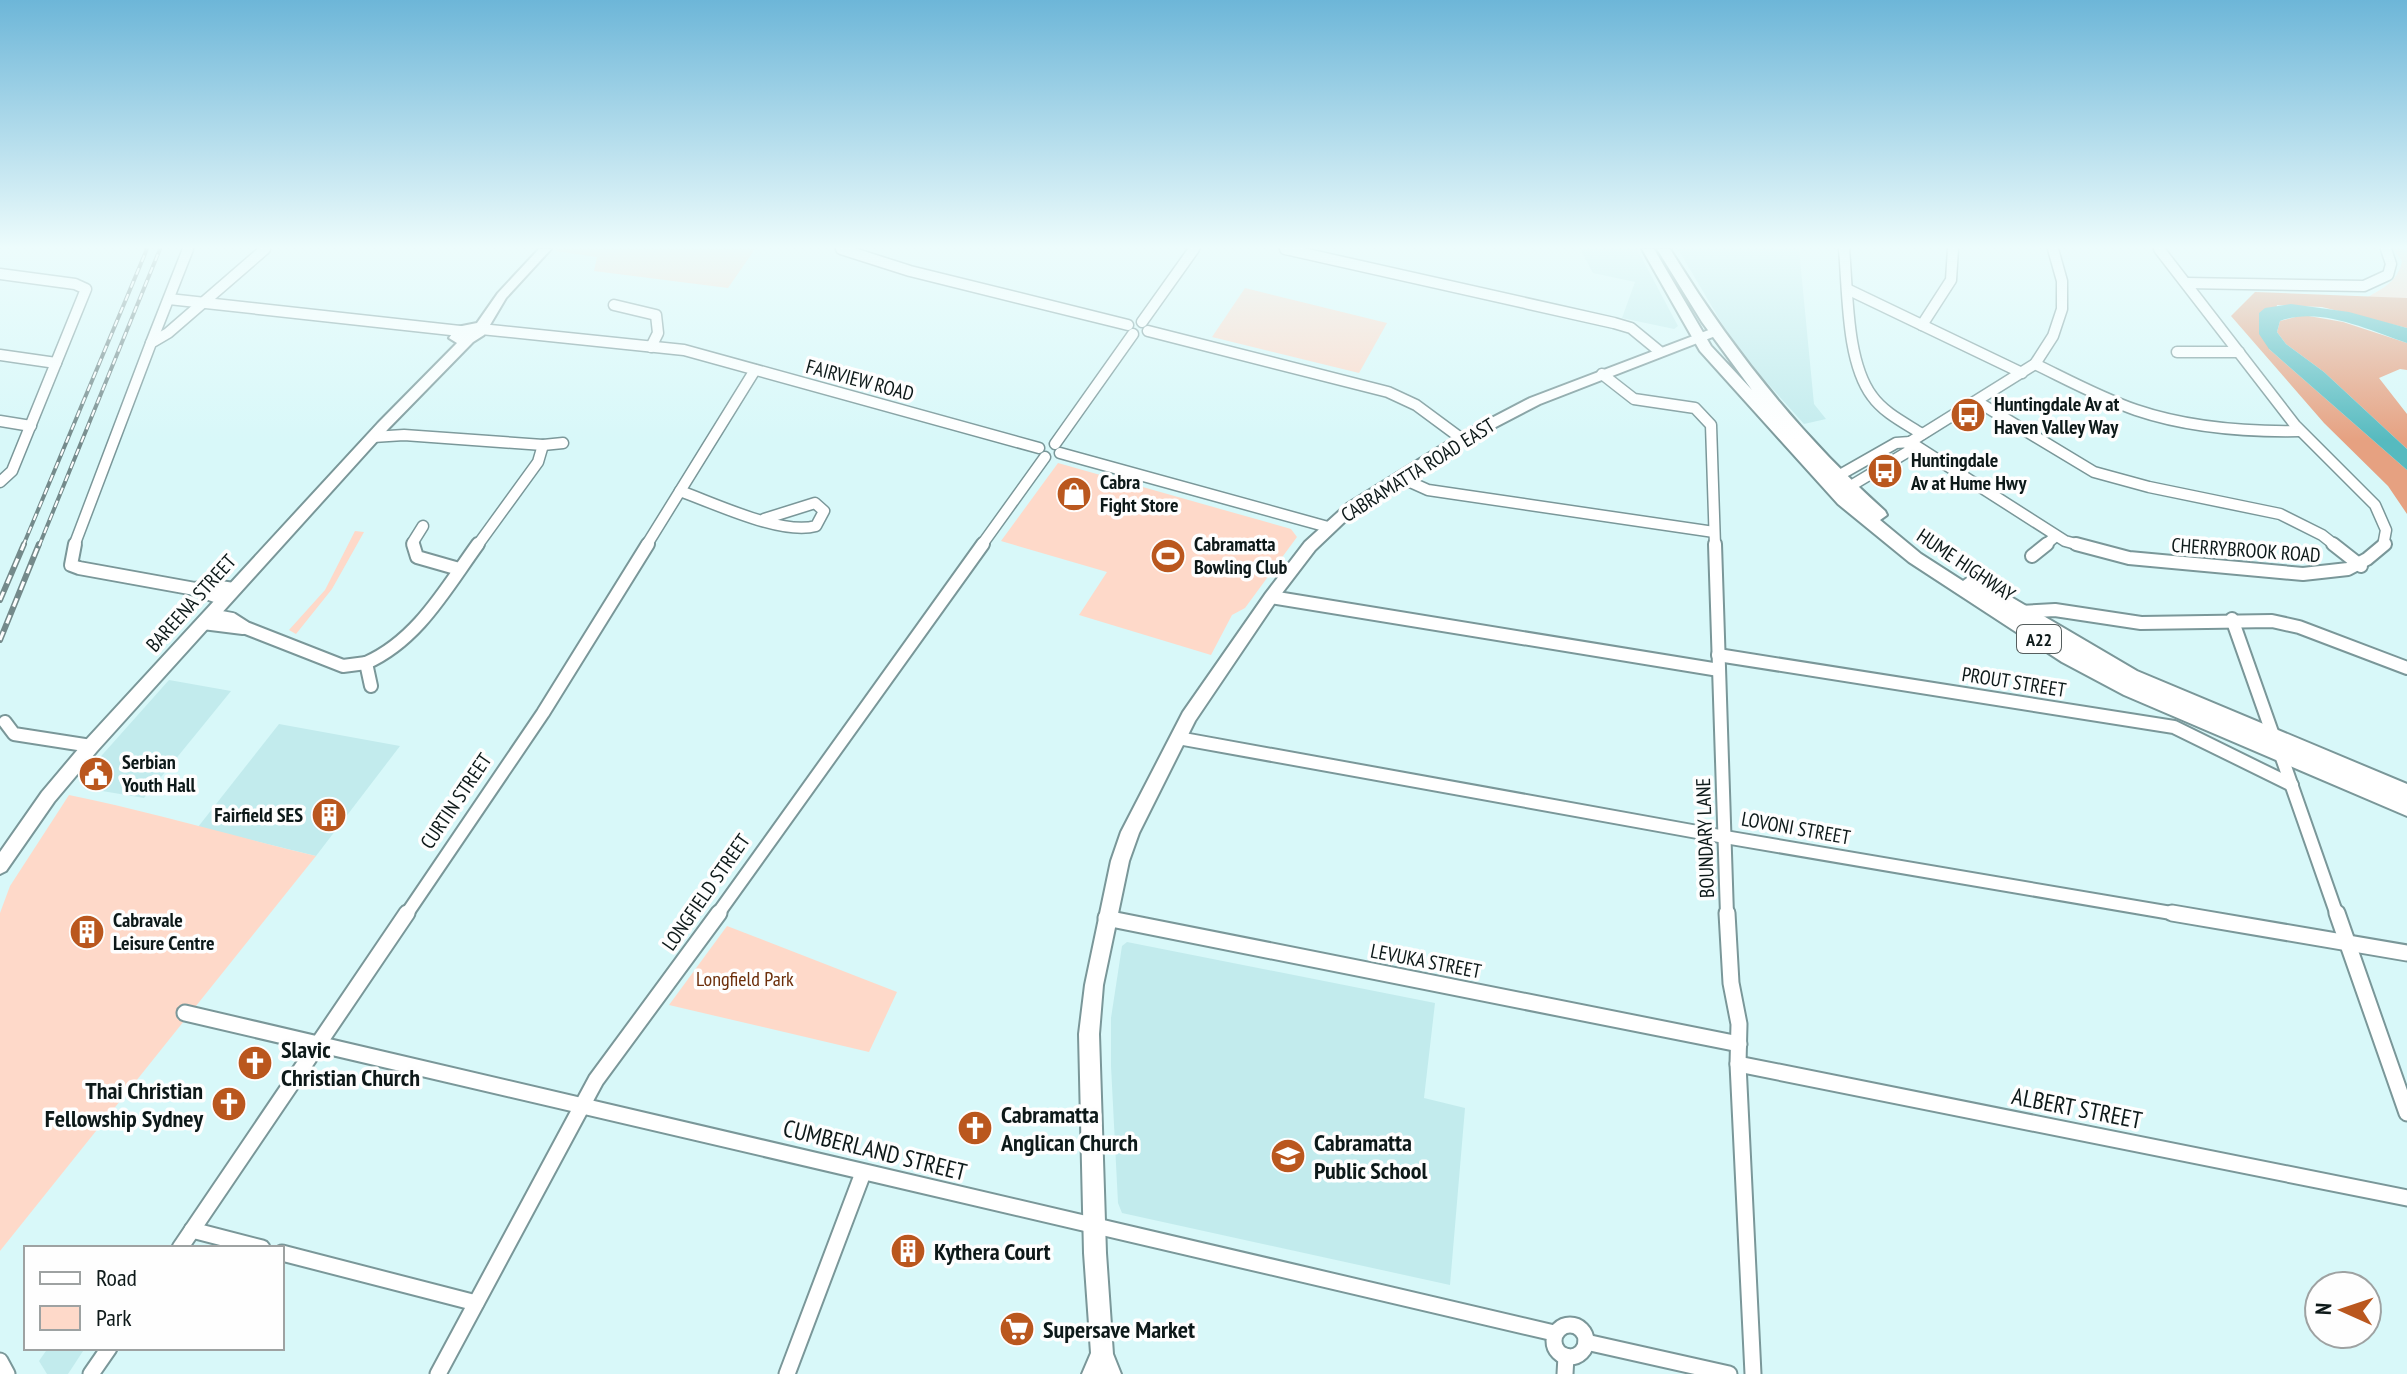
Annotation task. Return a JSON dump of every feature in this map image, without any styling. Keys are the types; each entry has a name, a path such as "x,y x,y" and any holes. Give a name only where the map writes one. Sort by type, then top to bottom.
{"highway":[{"name":"HUME HIGHWAY","path":"1684,313 1698,337 1831,488 1877,530 1915,558 2094,671 2160,704 2407,808"},
{"name":"HUME HIGHWAY","path":"1703,313 1714,332 1776,408 1843,482 1922,549 2020,612 2131,676 2407,792"}],"main road":[{"name":"BAREENA STREET","path":"0,866 54,789 91,746 427,379 439,371 486,313"},
{"name":"CABRAMATTA ROAD EAST","path":"1102,1367 1094,1227 1089,1034 1106,918 1130,832 1205,692 1271,597 1328,527 1352,507 1462,439 1535,401 1714,332"},
{"path":"0,849 54,789"}],"street":[{"path":"0,482 12,471 76,313"},
{"path":"163,313 71,555 71,565 228,594"},
{"path":"151,343 192,313"},
{"name":"FAIRVIEW ROAD","path":"284,313 468,333 527,334 684,350 1042,453"},
{"path":"648,313 656,315 658,333 651,347"},
{"path":"1069,313 1131,330 1145,326 1388,392 1416,405 1462,439"},
{"path":"1145,326 1153,313"},
{"path":"1570,313 1631,328 1659,351"},
{"path":"1852,313 1860,377 1872,396 1887,410 1922,434"},
{"path":"1897,313 2022,373"},
{"path":"1922,325 1930,313"},
{"path":"1843,482 1909,451 1910,442 2035,364 2050,345 2062,313"},
{"path":"1978,402 2094,472 2149,487 2280,514 2322,535 2361,566 2386,543 2382,517 2365,493 2300,431 2209,313"},
{"path":"1058,448 1131,330"},
{"path":"2177,352 2239,352"},
{"path":"0,355 56,363"},
{"path":"2035,364 2118,403 2150,413 2247,432 2300,431"},
{"name":"CURTIN STREET","path":"181,1246 543,713 755,370"},
{"name":"BOUNDARY LANE","path":"1602,374 1634,399 1695,408 1711,425 1731,983 1739,1024 1738,1064 1753,1374"},
{"path":"0,421 31,426"},
{"path":"378,432 543,445 563,443"},
{"name":"CHERRYBROOK ROAD","path":"1910,442 2056,536 2106,554 2303,574 2335,574 2361,566"},
{"path":"1042,453 1048,443 1328,527"},
{"path":"206,619 246,628 343,666 366,663 382,656 417,628 538,462 543,445"},
{"name":"LONGFIELD STREET","path":"438,1374 580,1106 1042,453"},
{"path":"1399,477 1428,490 1714,532"},
{"path":"680,491 764,519 800,529 814,528 824,511 815,503 807,504 764,519"},
{"path":"423,526 413,542 417,557 459,569"},
{"path":"2032,556 2056,536"},
{"path":"1271,597 1719,670"},
{"path":"2020,612 2055,610 2141,623 2232,619 2286,623 2407,668"},
{"path":"2232,619 2274,738"},
{"name":"PROUT STREET","path":"1718,655 2174,727 2292,785"},
{"path":"366,663 371,686"},
{"path":"5,722 14,734 91,746"},
{"name":"LOVONI STREET","path":"1178,738 1725,837 2407,953"},
{"path":"2281,755 2407,1113"},
{"name":"LEVUKA STREET","path":"1106,918 1739,1044"},
{"name":"CUMBERLAND STREET","path":"185,1013 1554,1333"},
{"name":"ALBERT STREET","path":"1738,1064 2407,1198"},
{"path":"787,1374 863,1173"},
{"path":"192,1230 254,1246"},
{"path":"284,1254 476,1303"},
{"path":"1563,1324 1573,1325 1581,1331 1586,1342 1580,1356 1565,1365 1555,1345 1554,1333 1563,1324"},
{"path":"1586,1342 1729,1374"},
{"path":"91,1374 108,1350"},
{"path":"0,1361 7,1374"}],"shaded area":[{"path":"1624,313 1671,313 1678,326 1674,329 1622,318"},
{"path":"1716,313 1805,313 1814,404 1826,419 1804,424 1737,349"},
{"path":"2234,313 2276,313 2269,349 2407,470 2407,514 2388,486 2324,423 2231,316"},
{"path":"2347,313 2407,313 2407,328"},
{"path":"2303,315 2343,322 2407,343 2407,370 2400,369 2379,378 2407,414 2407,449 2324,372 2286,344 2277,332 2280,321"},
{"path":"169,680 231,691 144,798 84,788 87,772"},
{"path":"279,724 400,746 316,856 198,827"},
{"name":"Cabramatta Public School","path":"1127,942 1435,1003 1424,1098 1465,1108 1450,1285 1122,1213 1118,1203 1111,1018 1122,946"},
{"path":"47,1350 84,1350 68,1374 47,1374 39,1361"}],"green space":[{"path":"1228,313 1347,313 1387,323 1359,373 1212,337"},
{"path":"2388,313 2407,313 2407,326"},
{"name":"Cabramatta Bowling Club","path":"1058,463 1291,529 1297,537 1245,608 1232,615 1211,655 1079,615 1107,572 1001,541"},
{"path":"355,531 364,532 332,589 296,634 289,630 325,590"},
{"path":"69,795 316,856 0,1251 0,913 10,886"},
{"name":"Longfield Park","path":"727,926 897,992 869,1052 669,1005"}],"water":[{"path":"2259,313 2353,313 2407,328 2407,343 2360,326 2311,316 2280,321 2277,332 2286,344 2324,372 2407,449 2407,470 2269,349 2259,334"}],"railway":[{"path":"23,546 120,313"},
{"path":"39,546 134,313"},
{"path":"0,600 24,544"},
{"path":"0,640 39,544"}],"place":[{"name":"Huntingdale Av at Haven Valley Way","path":"1968,415"},
{"name":"Huntingdale Av at Hume Hwy","path":"1885,471"},
{"name":"Cabra Fight Store","path":"1074,494"},
{"name":"Cabramatta Bowling Club","path":"1168,556"},
{"name":"Serbian Youth Hall","path":"96,774"},
{"name":"Fairfield SES","path":"329,815"},
{"name":"Cabravale Leisure Centre","path":"87,932"},
{"name":"Slavic Christian Church","path":"255,1063"},
{"name":"Thai Christian Fellowship Sydney","path":"229,1104"},
{"name":"Cabramatta Anglican Church","path":"975,1128"},
{"name":"Cabramatta Public School","path":"1288,1156"},
{"name":"Kythera Court","path":"908,1251"},
{"name":"Supersave Market","path":"1017,1329"}]}
